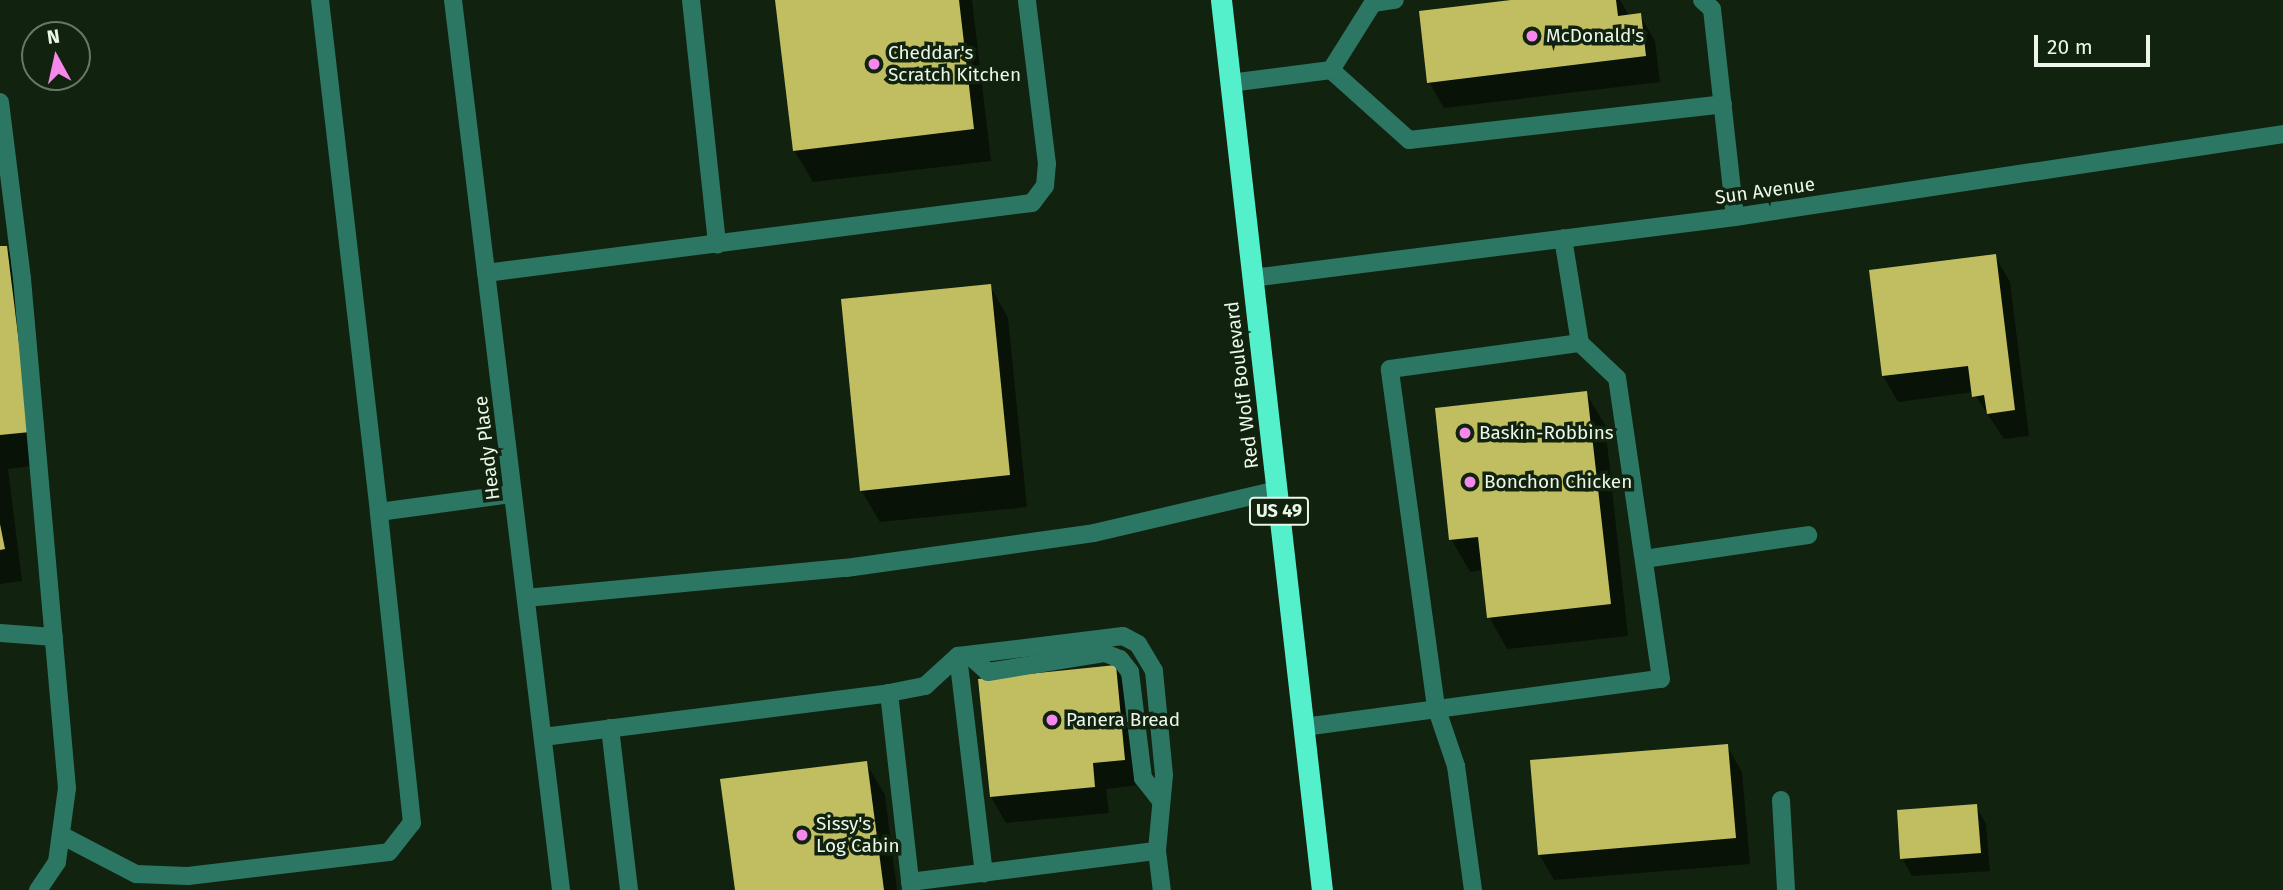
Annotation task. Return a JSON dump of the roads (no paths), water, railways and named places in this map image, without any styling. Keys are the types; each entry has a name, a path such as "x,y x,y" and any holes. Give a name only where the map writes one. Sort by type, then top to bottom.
{"highway":[{"name":"Red Wolf Boulevard","path":"1221,0 1322,890"}],"street":[{"path":"61,835 136,874 188,876 389,852 412,823 320,0"},
{"name":"Heady Place","path":"453,0 561,890"},
{"path":"691,0 718,245"},
{"path":"486,272 718,245 1032,203 1045,186 1047,164 1027,0"},
{"path":"1331,70 1373,3 1395,0"},
{"path":"1702,0 1712,9 1735,216"},
{"path":"1230,83 1331,70 1409,140 1723,104"},
{"path":"0,102 67,788 57,862 38,890"},
{"name":"Sun Avenue","path":"1252,278 1735,216 2283,134"},
{"path":"1304,727 1661,678 1617,378 1580,343 1563,238"},
{"path":"1473,890 1456,766 1436,707 1390,369 1580,343"},
{"path":"526,598 846,568 1083,534 1277,490"},
{"path":"379,512 513,494"},
{"path":"1644,559 1808,535"},
{"path":"0,633 54,636"},
{"path":"543,737 889,693 925,686 964,656 1106,636 1138,644 1154,671 1164,775 1157,851 1161,890"},
{"path":"964,656 984,873"},
{"path":"889,693 911,886 984,873 1157,851"},
{"path":"610,728 629,890"},
{"path":"1781,800 1786,890"}],"place":[{"name":"McDonald's","path":"1532,36"},
{"name":"Cheddar's Scratch Kitchen","path":"874,64"},
{"name":"Baskin-Robbins","path":"1465,433"},
{"name":"Bonchon Chicken","path":"1470,482"},
{"name":"Panera Bread","path":"1052,720"},
{"name":"Sissy's Log Cabin","path":"802,835"}]}
